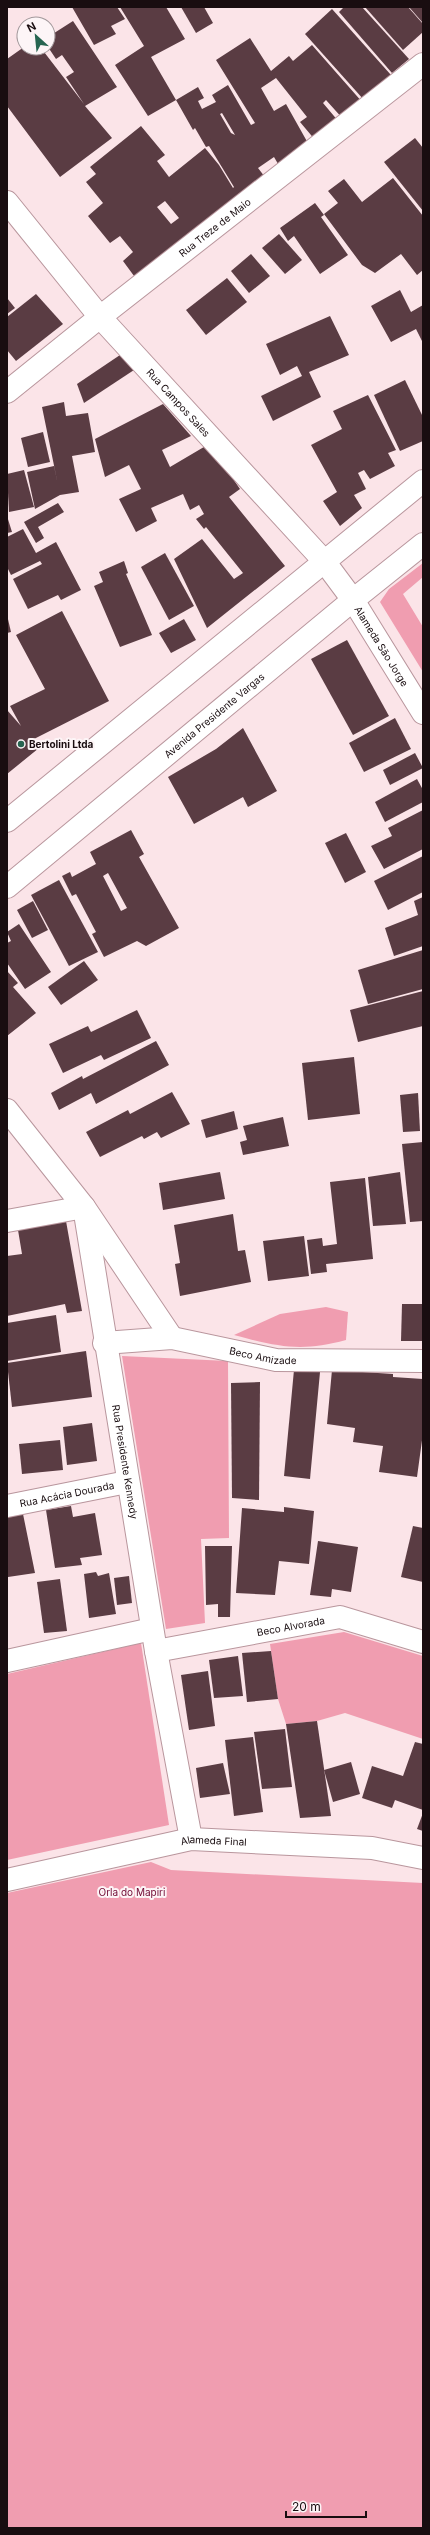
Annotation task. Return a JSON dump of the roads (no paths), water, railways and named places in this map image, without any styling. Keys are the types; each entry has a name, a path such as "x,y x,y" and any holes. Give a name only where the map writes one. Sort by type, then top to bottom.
{"street":[{"name":"Rua Treze de Maio","path":"7,392 100,317 423,64"},
{"name":"Rua Campos Sales","path":"7,202 100,317 324,561 353,600"},
{"path":"7,821 423,481"},
{"name":"Avenida Presidente Vargas","path":"7,887 353,600 423,544"},
{"name":"Alameda São Jorge","path":"353,600 423,714"},
{"path":"7,1110 84,1206 172,1338"},
{"path":"7,1221 84,1206"},
{"name":"Rua Presidente Kennedy","path":"84,1206 104,1343 152,1629 191,1839"},
{"name":"Beco Amizade","path":"104,1343 172,1338 276,1360 423,1361"},
{"name":"Rua Acácia Dourada","path":"7,1506 128,1482"},
{"name":"Beco Alvorada","path":"156,1651 340,1617 423,1642"},
{"path":"7,1661 152,1629"},
{"name":"Alameda Final","path":"7,1880 191,1839 372,1848 423,1858"}],"place":[{"name":"Bertolini Ltda","path":"21,744"}],"park label":[{"name":"Orla do Mapiri","path":"132,1892"}]}
